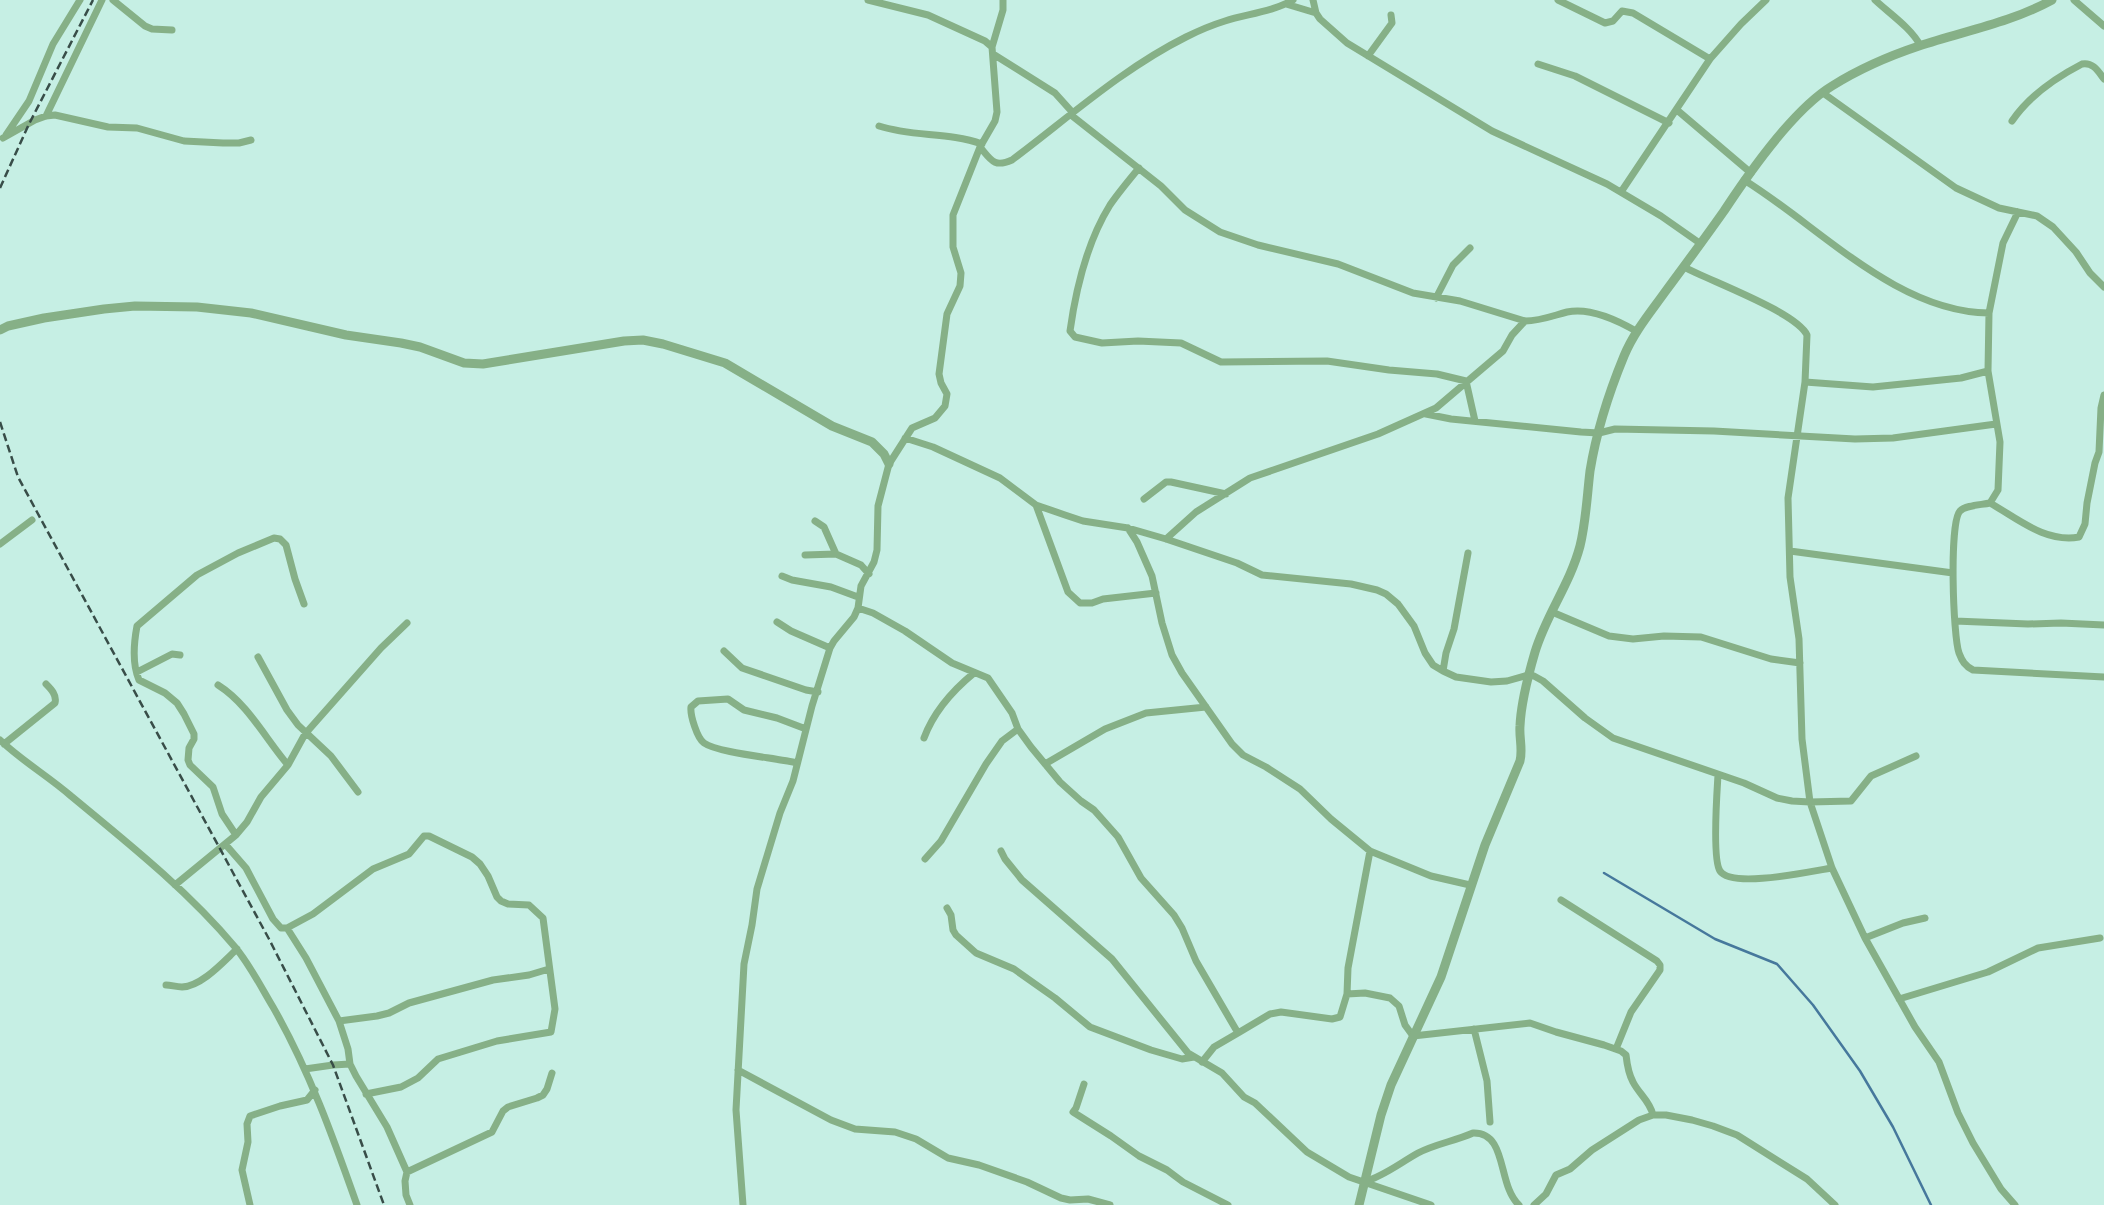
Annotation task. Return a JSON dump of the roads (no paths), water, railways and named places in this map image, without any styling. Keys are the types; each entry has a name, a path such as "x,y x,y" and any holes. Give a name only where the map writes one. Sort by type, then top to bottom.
{"street":[{"path":"1,139 11,129 29,101 53,44 80,0"},
{"path":"46,116 102,0"},
{"path":"113,0 145,26 152,29 172,30"},
{"path":"868,0 928,15 978,38 992,50 1055,93 1072,114 1139,168 1185,210 1220,232 1258,245 1338,264 1413,292 1436,298 1460,301 1525,321 1535,321 1569,312 1585,312 1615,319 1636,332"},
{"path":"743,1205 736,1110 742,978 757,888 780,813 793,781 830,648 854,617 858,608 861,586 869,574 876,550 878,506 889,464 912,428 934,418 945,406 947,394 939,374 947,314 960,286 961,274 953,247 953,215 981,145 995,121 997,112 992,50 1003,10 1003,0"},
{"path":"879,126 896,132 965,138 981,145 994,163 1002,164 1012,160 1152,56 1186,37 1224,21 1286,4 1294,0"},
{"path":"1313,0 1316,13 1325,26 1347,43 1492,131 1621,192 1701,244"},
{"path":"1558,0 1605,23 1614,21 1622,11 1633,13 1710,59"},
{"path":"1621,192 1669,123 1710,59 1741,24 1766,0"},
{"path":"1875,0 1907,28 1920,46"},
{"path":"1359,1205 1381,1115 1391,1085 1441,977 1470,885 1498,810 1520,761 1522,752 1520,722 1528,675 1543,627 1571,574 1580,545 1587,510 1591,470 1599,433 1615,381 1636,332 1701,244 1744,180 1799,113 1823,92 1881,59 1987,27 2018,16 2052,0"},
{"path":"2074,0 2104,26"},
{"path":"1286,4 1316,13"},
{"path":"1368,56 1392,23 1391,15"},
{"path":"1538,64 1575,76 1669,123"},
{"path":"2012,121 2023,105 2034,96 2082,64 2090,64 2096,67 2104,79"},
{"path":"1823,92 1956,188 1999,208 2037,216 2053,227 2076,252 2090,273 2104,287"},
{"path":"1677,110 1751,173"},
{"path":"1,139 46,116 56,115 108,127 137,128 184,141 239,143 251,140"},
{"path":"1139,168 1110,206 1090,247 1072,314 1070,331 1075,337 1102,343 1138,341 1181,343 1221,362 1327,361 1389,370 1437,374 1466,381"},
{"path":"1744,180 1773,198 1861,266 1934,303 1968,313 1989,313"},
{"path":"1990,503 1998,490 2000,442 1988,372 1989,313 2003,243 2018,212"},
{"path":"1436,298 1453,265 1470,248"},
{"path":"1684,267 1763,304 1804,328 1807,341 1805,382 1788,498 1790,578 1799,640 1802,739 1810,802 1832,868 1865,938 1899,999 1939,1062 1958,1113 1973,1143 2001,1189 2015,1205"},
{"path":"0,330 8,326 44,318 104,309 173,305 251,313 346,335 420,347 464,363 483,364 606,343 643,340 686,350 725,363 832,426 872,442 884,454 889,464"},
{"path":"1166,539 1196,512 1250,478 1378,434 1426,414 1445,403 1466,381 1502,351 1512,335 1525,321"},
{"path":"1805,382 1873,387 1961,378 1988,372"},
{"path":"1466,381 1475,421"},
{"path":"2104,395 2101,408 2099,452 2094,463 2085,524 2078,536 2056,536 2040,532 1990,503 1961,511 1957,516 1953,546 1955,622 1958,652 1965,666 1973,670 2104,677"},
{"path":"1426,414 1451,419 1599,433 1616,429 1635,429 1853,439 1893,438 1996,424"},
{"path":"905,438 933,446 1000,478 1036,505 1083,521 1128,528 1166,539 1237,563 1262,575 1351,584 1377,590 1386,594 1398,604 1414,626 1425,653 1433,665 1443,671 1456,677 1491,682 1507,681 1528,675 1534,676 1543,681 1585,718 1613,738 1650,752 1673,757 1744,783 1777,798 1810,802 1851,801 1871,776 1916,756"},
{"path":"1144,499 1166,482 1226,494"},
{"path":"1036,505 1068,592 1080,603 1084,604 1103,599 1156,593"},
{"path":"0,544 32,520"},
{"path":"815,521 824,527 836,554"},
{"path":"1128,528 1152,576 1162,623 1172,655 1182,673 1232,744 1243,755 1266,766 1300,789 1331,819 1370,851 1431,876 1470,885"},
{"path":"236,836 222,814 213,787 190,765 188,760 189,748 194,739 194,734 184,714 177,703 165,693 139,680 135,636 137,626 141,620 196,575 274,538 283,540 291,559 295,579 304,604"},
{"path":"1790,551 1953,573"},
{"path":"1443,671 1446,652 1454,629 1468,553"},
{"path":"805,555 836,554 861,565 869,574"},
{"path":"782,576 792,580 831,587 858,597"},
{"path":"858,608 873,613 906,631 939,655 988,678 1012,713 1018,729 1045,764 1060,782 1094,810 1118,836 1141,878 1174,915 1182,928 1196,961 1238,1033"},
{"path":"1552,612 1609,636 1633,639 1653,636 1701,637 1771,659 1800,663"},
{"path":"777,622 791,631 830,648"},
{"path":"1955,622 2028,624 2061,622 2104,625"},
{"path":"175,885 236,836 247,822 261,797 288,765 305,734 381,648 406,623"},
{"path":"724,652 742,668 806,690 818,692"},
{"path":"137,672 172,654 180,655"},
{"path":"258,657 287,710 305,734 330,756 358,792"},
{"path":"924,738 929,724 946,698 974,673"},
{"path":"46,684 55,696 55,703 2,742 22,761 70,794 175,885 237,949 257,978 288,1033 315,1090 327,1118 357,1205"},
{"path":"218,685 228,692 252,717 269,743 288,765"},
{"path":"797,763 728,751 704,743 699,737 690,710 698,701 723,698 728,699 744,710 777,718 806,729"},
{"path":"1045,764 1104,729 1146,713 1206,707"},
{"path":"925,858 942,840 1002,741 1018,729"},
{"path":"1718,775 1716,801 1717,846 1719,868 1722,873 1728,877 1739,879 1774,877 1832,868"},
{"path":"287,928 313,914 373,869 409,854 424,836 429,836 472,857 480,864 488,876 497,897 501,901 508,904 530,905 543,918 555,1009 551,1032 497,1041 447,1056 433,1062 418,1078 401,1087 366,1094"},
{"path":"226,845 246,868 277,925 287,928 306,958 339,1022 348,1050 350,1064 387,1128 407,1172 405,1182 406,1195 410,1205"},
{"path":"1001,851 1022,880 1112,959 1188,1053 1228,1079 1244,1096 1255,1103 1308,1152 1338,1172 1431,1205"},
{"path":"1202,1062 1214,1047 1270,1014 1281,1012 1332,1019 1340,1017 1347,994 1348,968 1370,851"},
{"path":"1560,900 1656,961 1660,966 1660,970 1631,1012 1616,1049"},
{"path":"947,908 951,915 953,930 956,935 976,953 1014,969 1056,998 1090,1027 1151,1050 1182,1058 1194,1057"},
{"path":"1865,938 1903,923 1925,918"},
{"path":"1899,999 1988,972 2038,948 2100,938"},
{"path":"166,985 182,987 198,981 237,949"},
{"path":"339,1022 389,1013 409,1003 493,980 529,975 549,969"},
{"path":"1347,994 1359,993 1390,998 1400,1006 1405,1025 1413,1036"},
{"path":"1413,1036 1530,1022 1556,1032 1616,1049 1626,1055 1628,1072 1651,1106 1653,1115"},
{"path":"1474,1029 1487,1081 1490,1122"},
{"path":"305,1070 332,1064 350,1064"},
{"path":"738,1070 831,1120 854,1128 895,1132 916,1139 948,1158 978,1165 1027,1182 1061,1198 1070,1200 1088,1198 1110,1205"},
{"path":"407,1172 492,1132 503,1111 508,1107 543,1095 552,1073"},
{"path":"1084,1084 1073,1112 1139,1156 1167,1170 1183,1182 1228,1205"},
{"path":"250,1205 242,1170 248,1142 247,1124 250,1116 280,1106 307,1100 315,1090"},
{"path":"1534,1205 1546,1194 1556,1176 1570,1169 1592,1150 1639,1120 1653,1115 1692,1120 1737,1135 1806,1179 1835,1205"},
{"path":"1364,1182 1379,1178 1394,1167 1429,1148 1473,1133 1486,1134 1492,1139 1500,1158 1505,1183 1519,1205"}],"waterway":[{"path":"1604,873 1715,939 1777,964 1813,1005 1860,1071 1893,1127 1931,1205"}],"railway":[{"path":"0,188 29,124 93,0"},
{"path":"0,422 18,477 269,939 333,1065 384,1205"}]}
